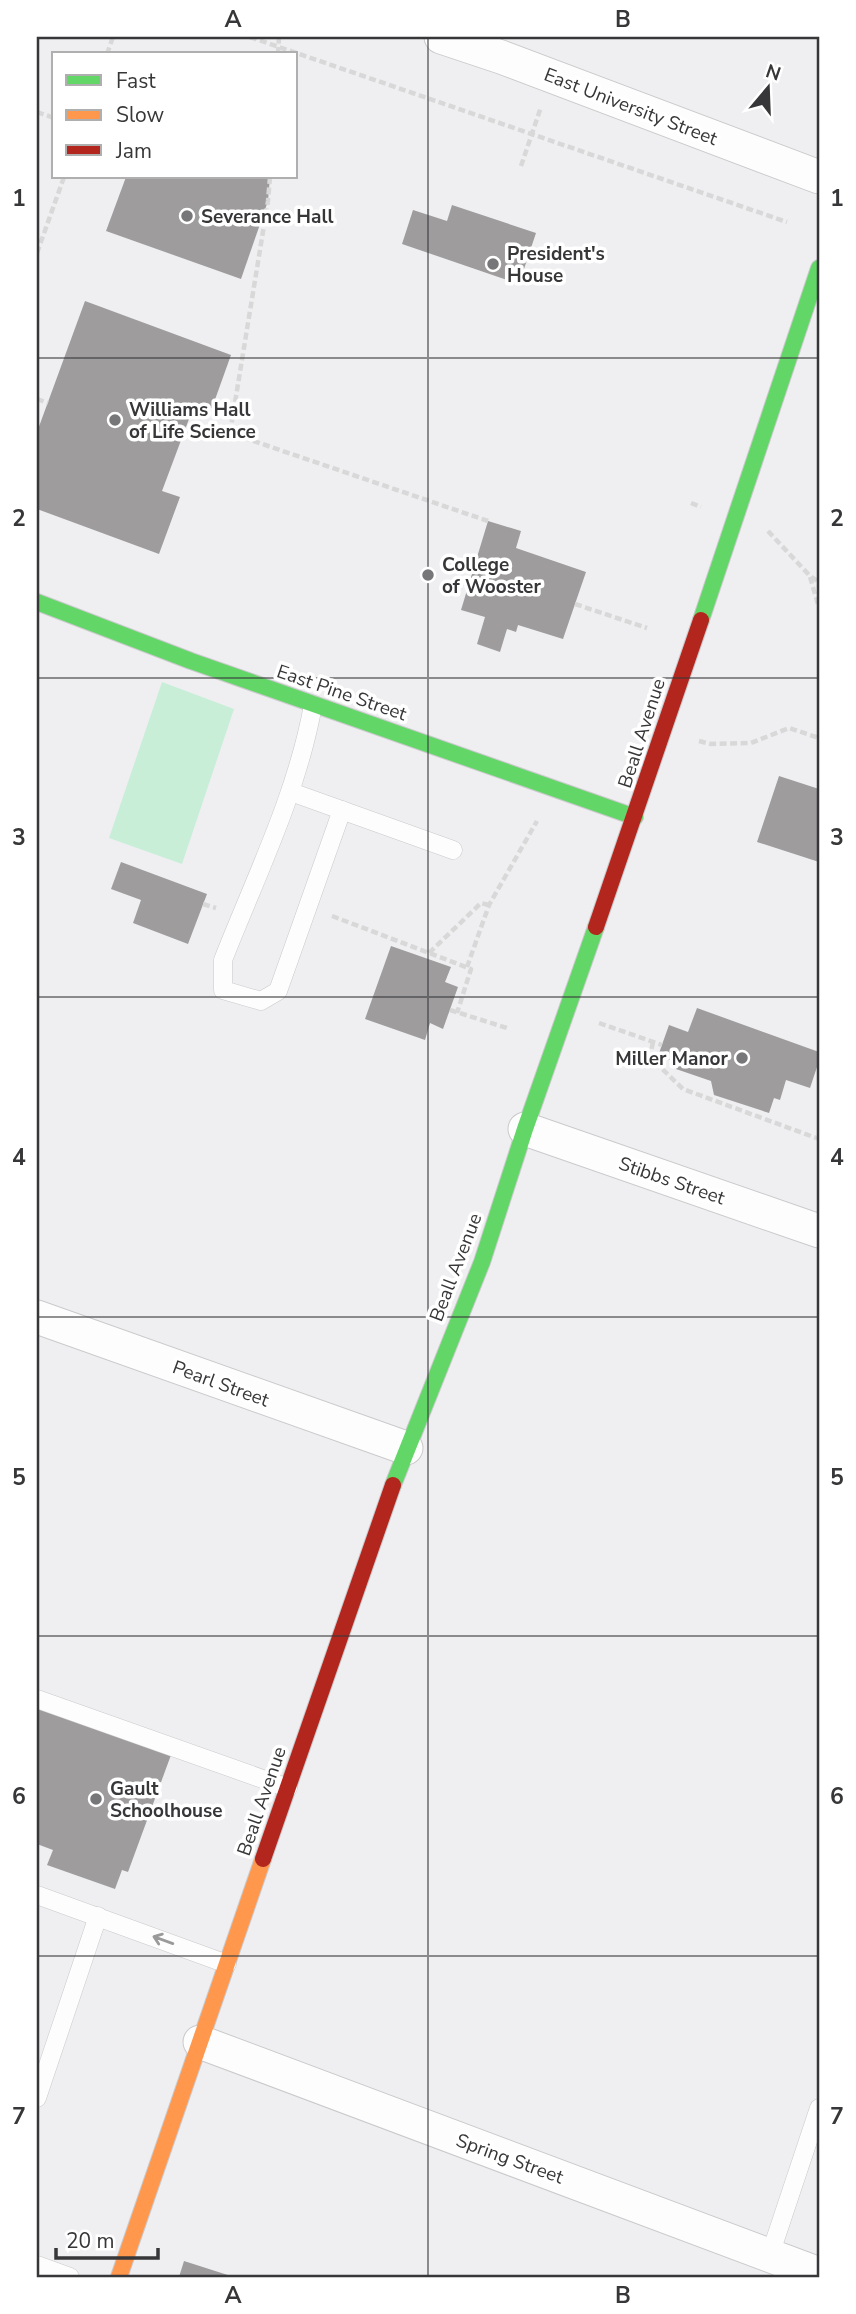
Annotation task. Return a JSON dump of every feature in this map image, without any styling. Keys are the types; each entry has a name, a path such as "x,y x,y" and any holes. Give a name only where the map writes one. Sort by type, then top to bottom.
{"street":[{"name":"East University Street","path":"441,37 819,177"},
{"name":"Beall Avenue","path":"119,2277 406,1448 482,1262 819,268"},
{"name":"East Pine Street","path":"37,602 191,662 635,817"},
{"name":"Stibbs Street","path":"525,1129 819,1231"},
{"name":"Pearl Street","path":"37,1317 406,1448"},
{"name":"Spring Street","path":"200,2042 819,2274"}],"lane":[{"path":"313,705 291,792 223,960 223,990 261,1001 278,991 342,810"},
{"path":"291,792 453,850"},
{"path":"37,1699 288,1788"},
{"path":"37,1895 227,1964"},
{"path":"37,2098 98,1916"},
{"path":"770,2255 819,2108"},
{"path":"37,2266 70,2277"}],"path":[{"path":"250,37 295,52"},
{"path":"278,52 279,37"},
{"path":"298,53 787,222"},
{"path":"521,166 551,77"},
{"path":"37,253 64,178"},
{"path":"270,178 230,433 488,521"},
{"path":"37,399 48,403"},
{"path":"810,576 819,608"},
{"path":"575,604 647,628"},
{"path":"692,739 711,744 751,743 789,728 819,738"},
{"path":"467,967 489,905 542,811"},
{"path":"429,953 481,902 489,905"},
{"path":"308,907 471,969 457,1013"},
{"path":"450,1010 507,1028"},
{"path":"595,1021 662,1045"},
{"path":"653,1042 651,1052 656,1063 683,1088 819,1139"}],"green space":[{"path":"162,682 234,709 182,864 109,838"}],"building":[{"name":"Severance Hall","path":"126,178 270,178 268,201 241,279 106,231"},
{"name":"President's House","path":"452,205 536,233 519,284 402,244 413,210 447,221"},
{"name":"Williams Hall of Life Science","path":"85,301 231,355 212,408 195,403 162,491 180,497 159,554 37,509 37,432"},
{"path":"488,521 521,531 516,548 586,572 563,639 518,625 516,632 507,629 500,652 477,644 485,617 461,610"},
{"path":"779,776 819,789 819,862 757,842"},
{"path":"121,862 207,894 188,944 133,923 141,900 111,889"},
{"path":"391,946 451,967 445,982 458,987 443,1029 430,1023 425,1040 365,1019"},
{"name":"Miller Manor","path":"697,1008 819,1052 819,1061 810,1088 786,1080 780,1100 774,1098 769,1113 714,1095 711,1081 676,1069 678,1063 658,1056 669,1025 688,1032"},
{"name":"Gault Schoolhouse","path":"37,1706 171,1755 128,1872 122,1870 115,1889 47,1865 53,1850 37,1844"},
{"path":"184,2261 234,2277 179,2277"}],"traffic: fast":[{"path":"701,620 819,268"},
{"path":"37,602 191,661 635,817"},
{"path":"393,1485 482,1262 525,1129 596,927"}],"traffic: slow":[{"path":"119,2277 263,1859"}],"traffic: jam":[{"path":"596,927 701,620"},
{"path":"263,1859 393,1485"}],"place":[{"name":"Severance Hall","path":"187,216"},
{"name":"President's House","path":"493,264"},
{"name":"Williams Hall of Life Science","path":"115,420"},
{"name":"College of Wooster","path":"428,575"},
{"name":"Miller Manor","path":"742,1058"},
{"name":"Gault Schoolhouse","path":"96,1799"}]}
